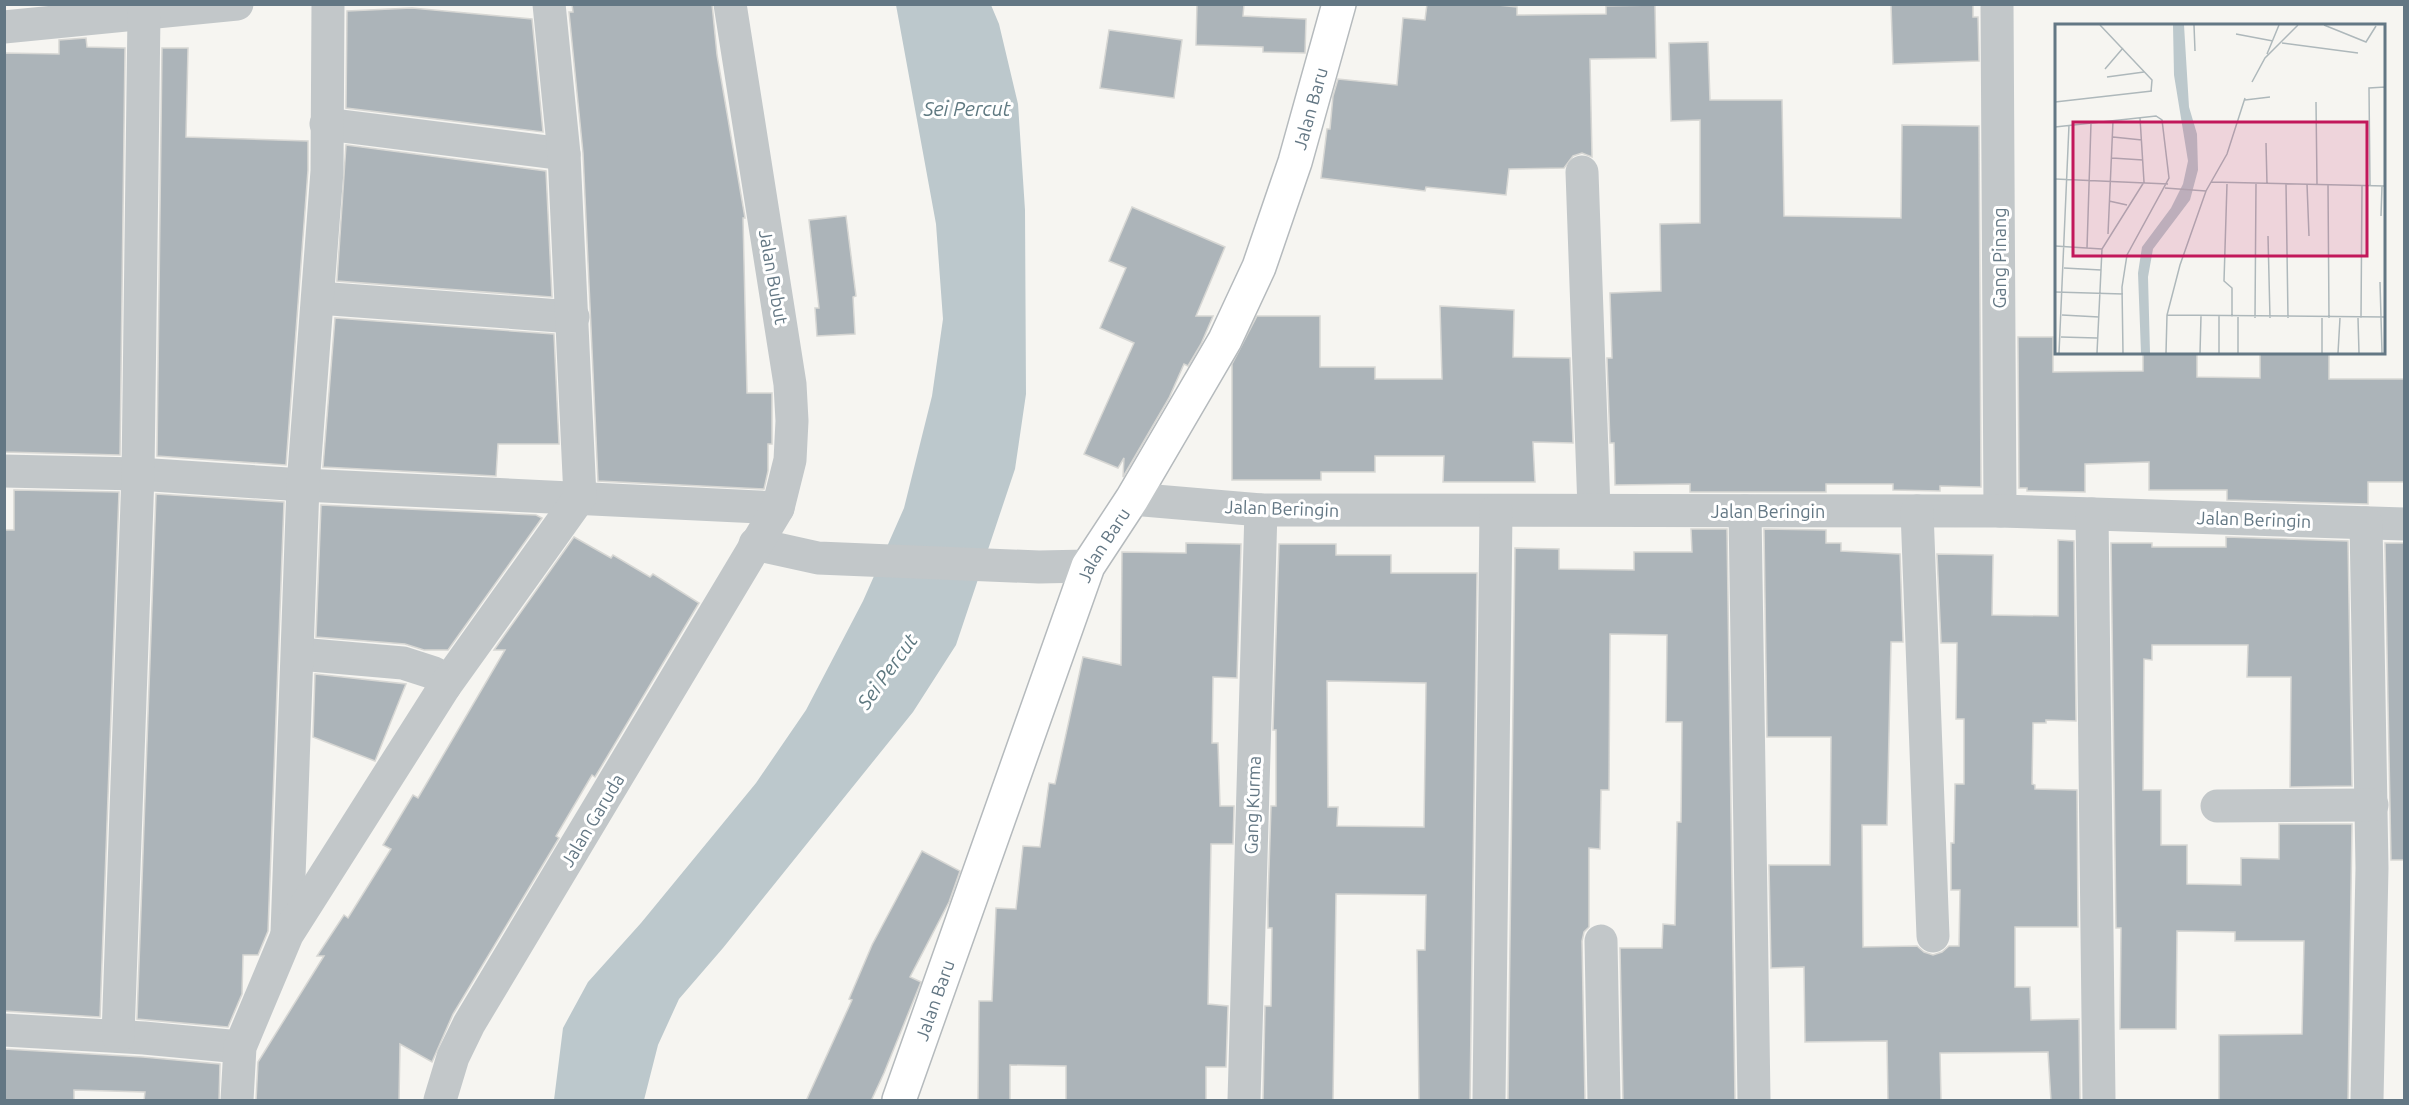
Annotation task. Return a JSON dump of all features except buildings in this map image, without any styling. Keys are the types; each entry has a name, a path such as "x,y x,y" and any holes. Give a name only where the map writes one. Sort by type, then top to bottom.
{"main road":[{"name":"Jalan Baru","path":"899,1101 1088,566 1132,499 1225,340 1259,267 1295,162 1339,4"}],"street":[{"path":"4,27 237,4"},
{"path":"287,935 303,485 327,171 328,4"},
{"path":"237,1101 240,1047 287,935 445,686 580,497 564,153 549,4"},
{"name":"Jalan Bubut","path":"730,4 790,384 792,422 790,460 778,508 755,544"},
{"name":"Gang Pinang","path":"1997,4 2000,511"},
{"path":"118,1036 138,474 144,14"},
{"path":"326,124 564,153"},
{"path":"1582,172 1594,509"},
{"path":"318,298 573,317"},
{"path":"4,471 138,474 303,485 778,508"},
{"name":"Jalan Beringin","path":"1132,499 1261,510 2000,511 2404,524"},
{"name":"Gang Kurma","path":"1244,1101 1261,510"},
{"path":"1489,1101 1496,511"},
{"path":"1745,511 1754,1101"},
{"path":"1917,511 1932,936"},
{"path":"2092,514 2099,1101"},
{"path":"2366,523 2372,805 2367,1101"},
{"path":"755,544 818,558 1039,567 1088,566"},
{"name":"Jalan Garuda","path":"440,1101 453,1057 469,1024 714,617 755,544"},
{"path":"298,654 403,663 434,673 445,686"},
{"path":"2217,806 2372,805"},
{"path":"1601,941 1604,1101"},
{"path":"4,1030 118,1036 240,1047"}],"water":[{"name":"Sei Percut","path":"896,5 991,5 999,24 1018,104 1025,210 1026,394 1015,469 956,645 913,712 723,948 679,999 658,1045 644,1100 554,1100 563,1028 588,982 641,923 756,783 806,710 863,601 904,508 932,396 943,319 936,224"}]}
